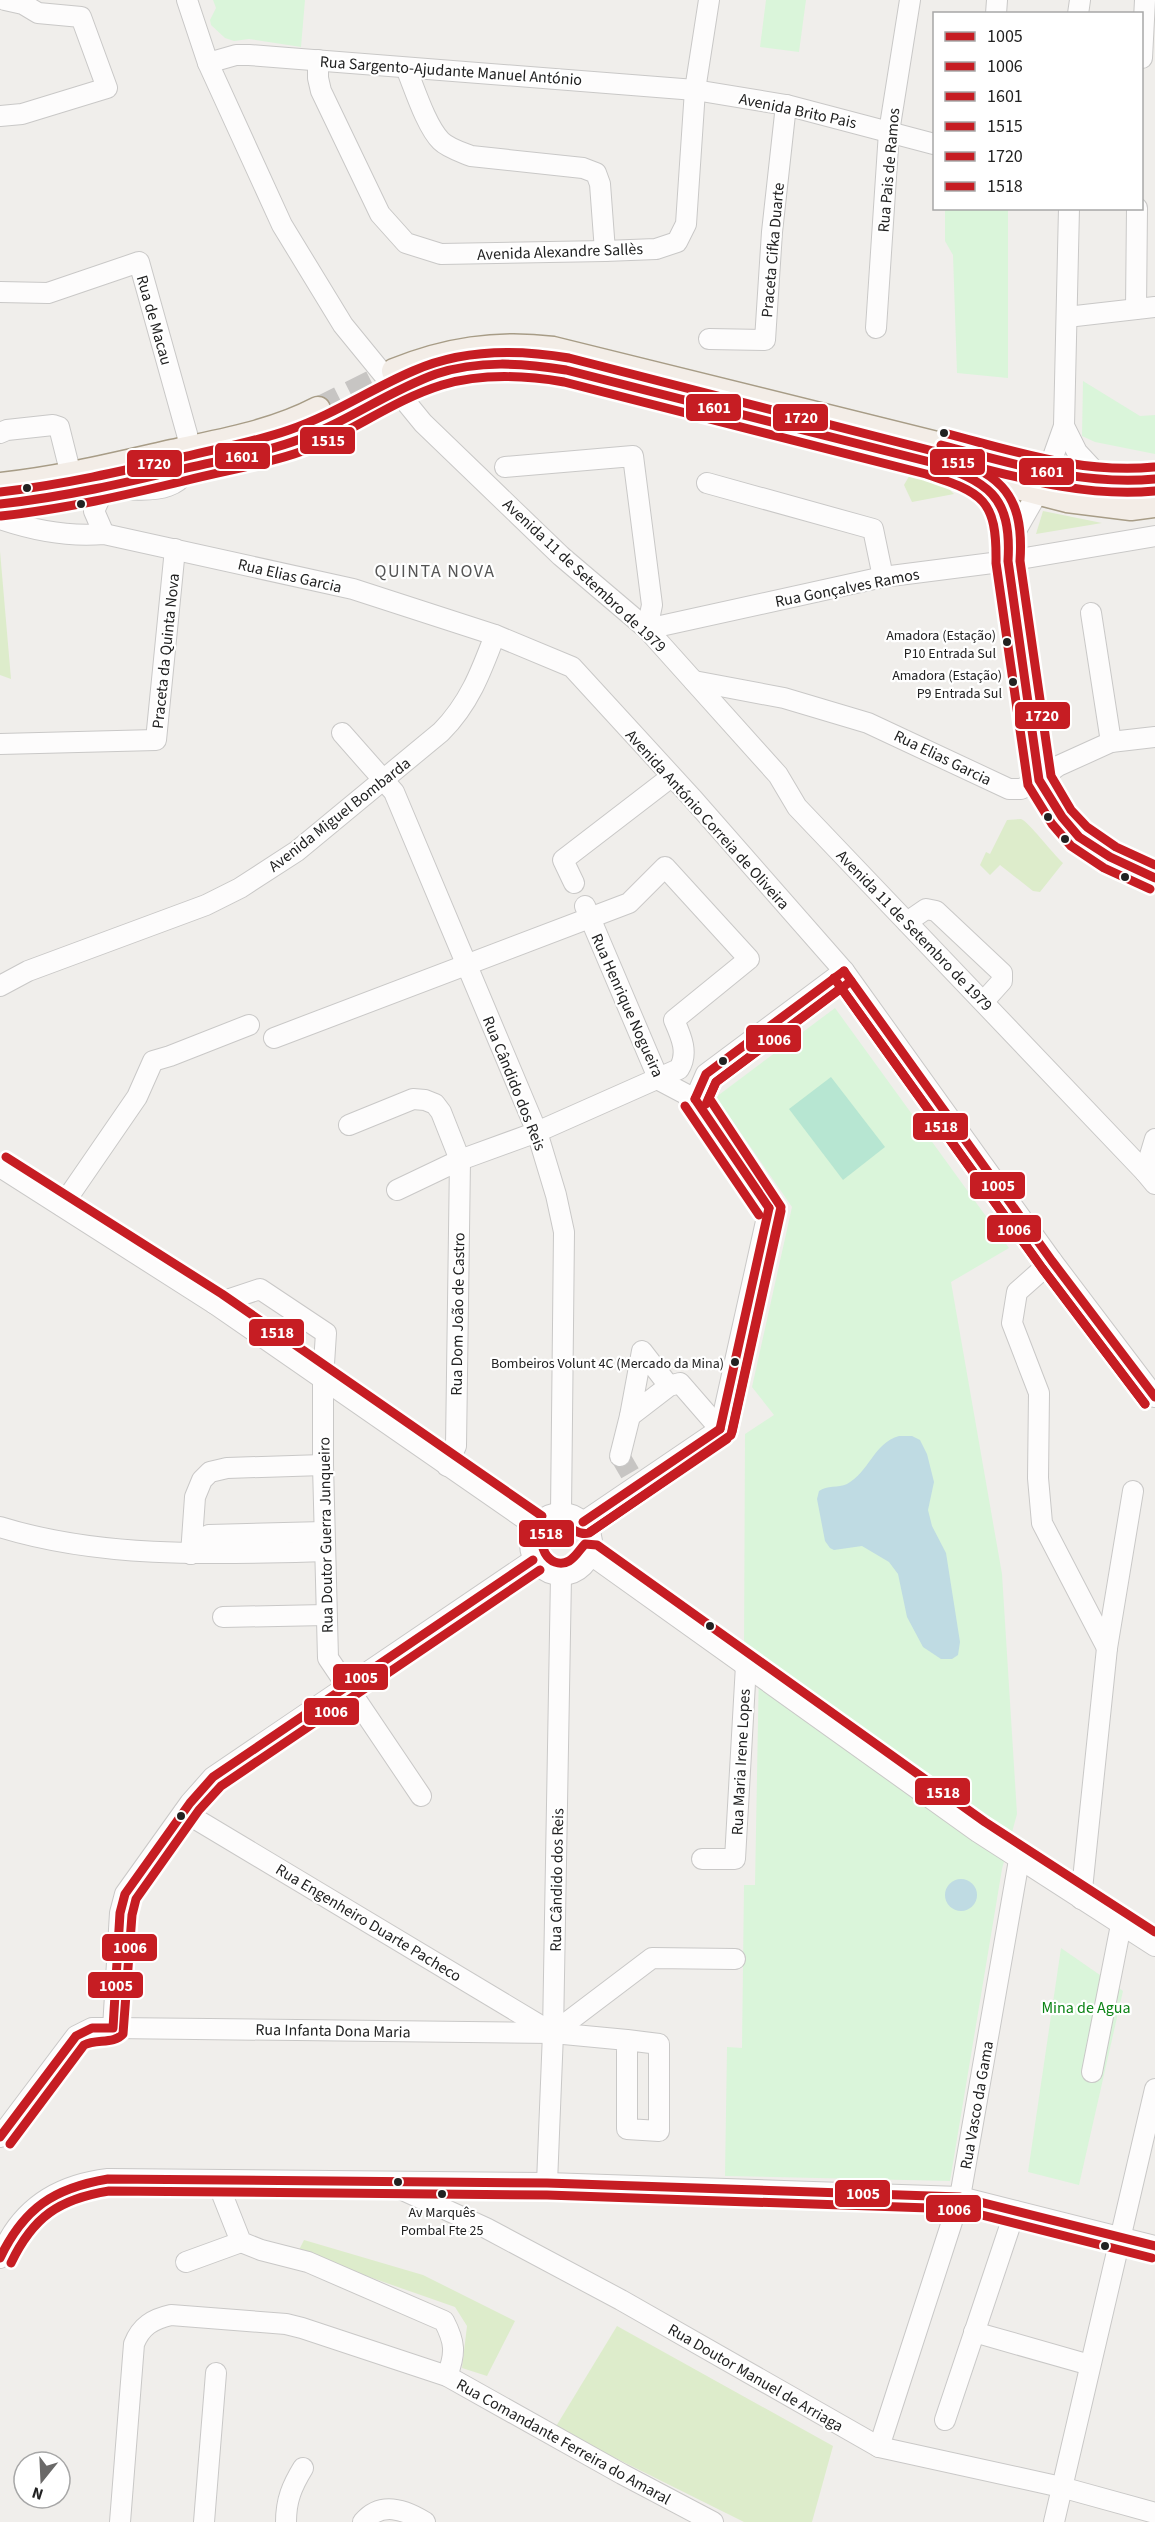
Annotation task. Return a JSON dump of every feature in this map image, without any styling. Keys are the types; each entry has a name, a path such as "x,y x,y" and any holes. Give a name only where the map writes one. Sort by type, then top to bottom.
{"main road":[{"path":"1155,479 1043,482 956,471 881,449 542,366 504,363 461,367 440,373 400,379 423,359 461,350 507,345 553,349 1043,482 1092,505 1131,508 1155,505"},
{"path":"0,485 34,491 105,487 301,418 324,417"},
{"path":"0,504 71,475 188,458"}],"street":[{"path":"0,116 22,114 107,88 81,17 38,13 23,4 5,0"},
{"name":"Avenida 11 de Setembro de 1979","path":"187,0 208,63 282,225 343,325 423,423 561,556 647,629 778,775 797,807 1150,1178"},
{"name":"Avenida Alexandre Sallès","path":"318,60 321,91 358,172 380,214 406,243 441,254 656,249 676,242 686,224 695,90 709,0"},
{"path":"1143,38 1145,0"},
{"name":"Rua Pais de Ramos","path":"876,328 889,132 905,4"},
{"name":"Rua Sargento-Ajudante Manuel António","path":"208,63 236,55 249,55 695,90"},
{"path":"406,68 424,111 441,141 457,151 471,156 583,168 596,173 600,184 605,251"},
{"name":"Avenida Brito Pais","path":"695,90 786,105 933,144"},
{"name":"Praceta Cifka Duarte","path":"709,339 765,340 772,232 786,105"},
{"path":"1010,542 1043,482 1064,426 1069,210"},
{"path":"1067,318 1146,308 1137,210"},
{"name":"Rua de Macau","path":"0,292 48,293 139,262 188,458"},
{"path":"0,433 7,430 53,425 58,427 71,475"},
{"path":"1064,426 1077,452 1105,482"},
{"path":"505,467 633,456 652,605 647,629"},
{"path":"956,471 991,490 1005,519 1010,542 1008,561 1039,780 1072,830 1106,855 1155,878"},
{"path":"707,483 873,529 883,577"},
{"path":"104,534 94,511 105,487"},
{"name":"Rua Elias Garcia","path":"0,519 19,525 83,536 104,534 353,589 495,635 572,667"},
{"name":"Rua Gonçalves Ramos","path":"647,629 883,577 1008,561 1155,536"},
{"name":"Praceta da Quinta Nova","path":"0,745 156,740 175,549"},
{"path":"1091,613 1111,742"},
{"name":"Avenida Miguel Bombarda","path":"0,986 28,971 220,899 297,851 459,715 495,635"},
{"name":"Avenida António Correia de Oliveira","path":"572,667 843,971 1052,1261 1155,1397"},
{"name":"Rua Elias Garcia","path":"694,681 784,698 868,723 1009,789 1021,789 1039,780 1058,766 1111,742 1155,737"},
{"name":"Rua Cândido dos Reis","path":"342,734 393,792 537,1132 556,1195 564,1232 561,1513"},
{"path":"574,883 563,860 671,777"},
{"path":"397,1190 460,1160 537,1132 680,1069 685,1060 684,1048 674,1020 749,959 665,867 629,903 587,912"},
{"path":"907,922 926,909 936,911 1002,973 1002,981 984,1001"},
{"name":"Rua Henrique Nogueira","path":"274,1038 466,966 587,912 659,1080 695,1100 769,1208 720,1429"},
{"name":"Avenida Miguel Bombarda","path":"0,969 28,971"},
{"path":"695,1100 706,1074 843,971"},
{"path":"62,1206 137,1097 153,1061 249,1025"},
{"name":"Rua Henrique Nogueira","path":"685,1060 715,1067"},
{"path":"349,1125 413,1099 425,1100 435,1104 441,1112 460,1160"},
{"path":"1150,1178 1155,1139"},
{"name":"Rua Dom João de Castro","path":"447,1466 456,1446 460,1160"},
{"path":"0,1167 215,1304 535,1526"},
{"path":"1052,1261 1017,1292 1012,1323 1039,1393 1038,1478 1042,1523 1107,1648"},
{"name":"Rua Doutor Guerra Junqueiro","path":"215,1304 260,1289 326,1334 323,1379 323,1465 328,1658 421,1796"},
{"path":"620,1455 642,1351 669,1386"},
{"path":"583,1522 634,1479 720,1429 680,1383 669,1386 630,1416"},
{"path":"191,1554 195,1497 202,1480 210,1473 226,1468 323,1465"},
{"path":"1081,1899 1107,1648 1133,1491"},
{"path":"561,1513 577,1517 583,1522 592,1538 591,1555 579,1570 561,1576 545,1572 534,1560 530,1543 535,1526 551,1514 561,1513"},
{"path":"0,1527 34,1538 191,1554 325,1542"},
{"path":"591,1555 1019,1860 1155,1946"},
{"path":"113,2028 120,1912 125,1894 204,1784 345,1686 534,1560"},
{"name":"Rua Cândido dos Reis","path":"547,2183 553,2033 561,1576"},
{"path":"223,1617 326,1615"},
{"name":"Rua Maria Irene Lopes","path":"702,1859 735,1860 746,1665"},
{"name":"Rua Engenheiro Duarte Pacheco","path":"184,1812 553,2033"},
{"name":"Rua Vasco da Gama","path":"879,2447 960,2197 1019,1860"},
{"path":"1092,2072 1121,1924"},
{"path":"553,2033 652,1958 735,1959"},
{"name":"Rua Infanta Dona Maria","path":"0,2137 76,2036 92,2028 553,2033 627,2040"},
{"path":"1054,2522 1155,2089"},
{"path":"1,2255 17,2227 31,2211 49,2197 73,2185 108,2179 547,2183 960,2197 1155,2246"},
{"name":"Rua Doutor Manuel de Arriaga","path":"379,2180 486,2228 621,2300 879,2447 1061,2487 1155,2513"},
{"path":"221,2181 222,2194 241,2242"},
{"path":"945,2420 1015,2211"},
{"path":"186,2262 241,2242 261,2250 308,2262 444,2321 454,2341 451,2366 447,2376"},
{"name":"Rua Comandante Ferreira do Amaral","path":"120,2522 132,2355 137,2336 144,2326 171,2315 302,2328 447,2376 622,2475 713,2522"},
{"path":"974,2332 1090,2365"},
{"path":"204,2522 216,2373"},
{"path":"286,2522 286,2506 291,2487 303,2468"},
{"path":"363,2522 373,2512 385,2508 399,2509 425,2522"}],"green space":[{"path":"213,0 305,0 301,47 249,39 234,41 225,38 211,25 210,20 216,8"},
{"path":"766,0 806,0 799,52 760,47"},
{"path":"945,210 1008,210 1008,378 957,373 953,255 945,241"},
{"path":"1083,381 1140,416 1155,415 1155,454 1095,442 1082,436"},
{"path":"912,471 943,483 954,494 912,502 904,485"},
{"path":"1043,511 1102,523 1036,534"},
{"path":"0,551 11,679 0,675"},
{"path":"1021,819 1063,863 1040,892 1033,891 1000,865 990,875 980,865 986,852 990,854 1007,820"},
{"path":"835,1008 1009,1248 951,1282 1002,1574 1017,1814 1002,1869 950,2181 725,2176 727,2047 742,2048 744,1885 755,1885 759,1665 744,1655 745,1434 774,1415 752,1387 792,1207 716,1097"},
{"path":"831,1077 885,1147 843,1180 789,1109"},
{"name":"Mina de Agua","path":"1061,1948 1123,1991 1079,2185 1028,2172"},
{"path":"304,2240 423,2275 515,2321 487,2376 462,2368 467,2326 455,2307 298,2252"},
{"path":"617,2326 833,2446 812,2522 744,2522 555,2428"}],"water":[{"path":"899,1436 912,1436 920,1440 927,1454 934,1482 928,1510 932,1526 946,1553 960,1642 958,1655 952,1659 941,1659 923,1647 907,1617 898,1574 889,1562 862,1546 834,1550 825,1541 817,1499 819,1491 847,1484 855,1479 883,1445"},
{"path":"961,1879 972,1884 977,1895 972,1906 961,1911 950,1906 945,1895 950,1884"}],"tunnel":[{"path":"318,409 394,371"},
{"path":"331,426 407,387"},
{"path":"620,1456 631,1475"}],"transit line":[{"name":"1720","path":"0,492 92,477 263,438 321,417 397,378 432,364 470,355 509,352 569,358 933,451 989,476 1002,487 1011,500 1017,516 1020,561 1051,776 1071,810 1087,827 1116,847 1155,865"},
{"name":"1601","path":"0,504 94,489 266,450 311,435 436,374 468,366 501,364 566,370 930,462 967,476 981,484 992,494 1006,520 1008,561 1039,780 1062,817 1079,837 1110,857 1155,878"},
{"name":"1515","path":"1,516 95,501 281,458 313,447 423,392 457,381 487,377 518,377 564,382 926,474 973,494 983,502 989,512 996,542 996,563 1028,785 1052,824 1071,846 1104,868 1150,889"},
{"name":"1720","path":"944,433 1022,454 1074,464 1100,467 1154,467"},
{"name":"1601","path":"941,445 1020,466 1073,476 1127,480 1155,479"},
{"name":"1515","path":"938,457 1019,478 1072,488 1127,492 1155,491"},
{"name":"1005","path":"844,971 1052,1261 1155,1397"},
{"name":"1005","path":"695,1099 706,1074 844,971"},
{"name":"1006","path":"834,978 1042,1268 1145,1404"},
{"name":"1006","path":"706,1104 716,1082 851,981"},
{"name":"1518","path":"1145,1404 1042,1268 841,988 716,1082 709,1098 781,1207 731,1435 589,1533 580,1533 559,1525 547,1533 543,1539 543,1546 549,1559 562,1563 569,1561 585,1544 597,1545 985,1822 1155,1932"},
{"name":"1005","path":"695,1099 769,1208"},
{"name":"1006","path":"685,1106 759,1215"},
{"name":"1518","path":"6,1157 222,1294 542,1516"},
{"name":"1005","path":"720,1429 769,1208"},
{"name":"1006","path":"732,1432 781,1211"},
{"name":"1005","path":"583,1522 720,1429"},
{"name":"1006","path":"590,1532 727,1439"},
{"name":"1005","path":"0,2137 76,2036 92,2028 113,2028 120,1913 125,1894 190,1803 213,1777 533,1560"},
{"name":"1006","path":"10,2144 84,2045 115,2039 123,2034 132,1915 136,1899 199,1810 221,1786 540,1570"},
{"name":"1005","path":"0,2258 19,2226 43,2203 72,2188 108,2179 547,2183 960,2197 1155,2246"},
{"name":"1006","path":"11,2263 29,2233 50,2213 76,2199 109,2191 547,2195 958,2209 1152,2258"}],"place":[{"name":"Amadora (Estação) P10 Entrada Sul","path":"1007,642"},
{"name":"Amadora (Estação) P9 Entrada Sul","path":"1013,682"},
{"name":"Bombeiros Volunt 4C (Mercado da Mina)","path":"735,1362"},
{"name":"Av Marquês Pombal Fte 25","path":"442,2194"}],"district":[{"name":"QUINTA NOVA","path":"435,571"}]}
